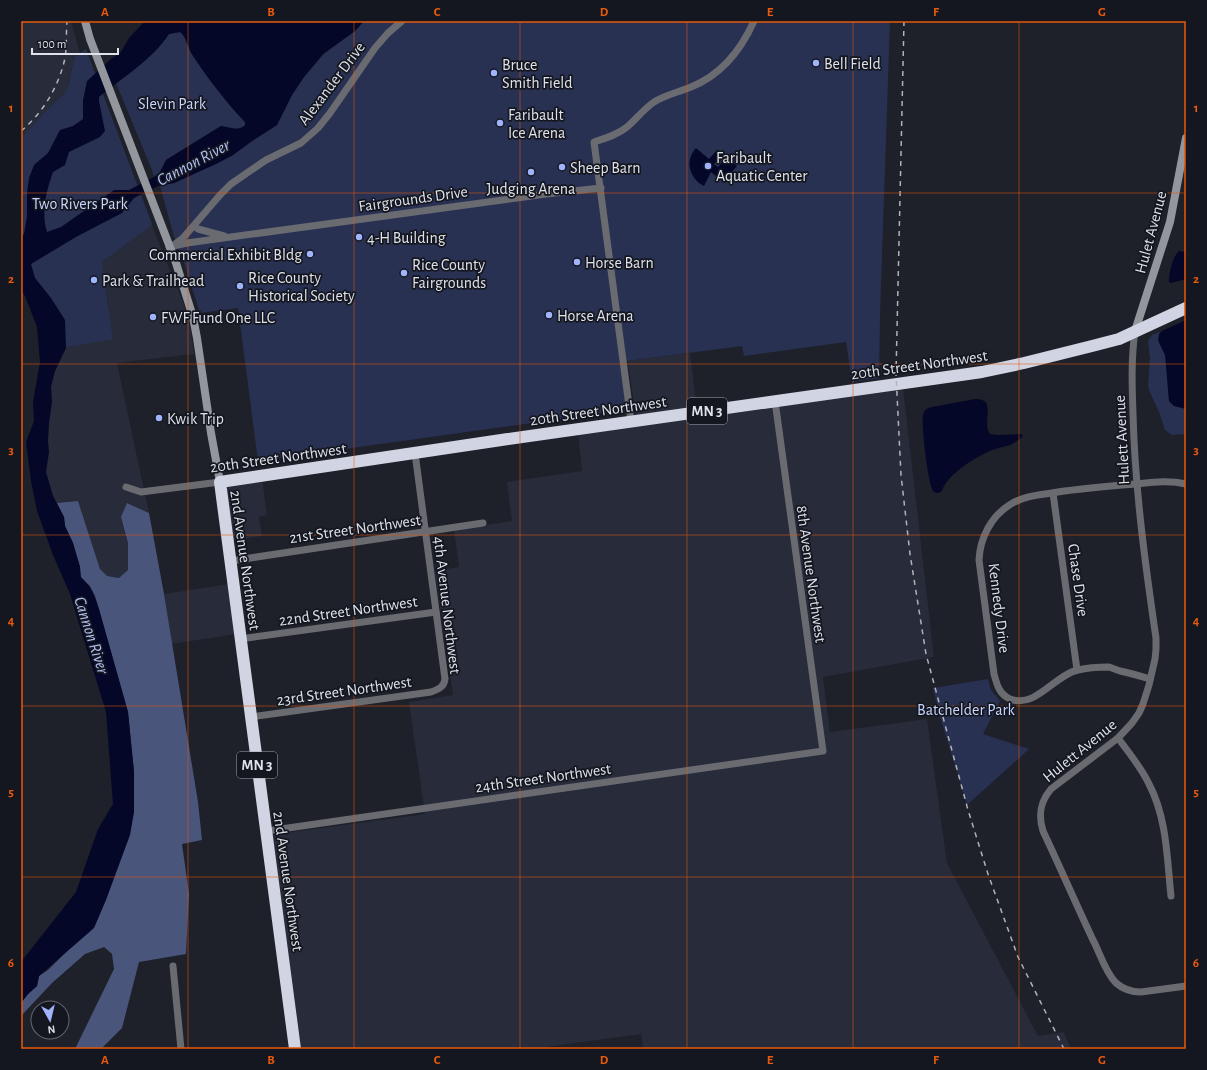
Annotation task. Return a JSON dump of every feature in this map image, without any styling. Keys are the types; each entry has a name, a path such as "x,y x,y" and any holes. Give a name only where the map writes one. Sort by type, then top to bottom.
{"highway":[{"name":"20th Street Northwest","path":"220,482 631,421 988,371 1119,339 1186,308"},
{"name":"2nd Avenue Northwest","path":"220,482 296,1049"}],"street":[{"name":"2nd Avenue Northwest","path":"85,21 95,52 182,282 195,327 220,482"},
{"name":"Alexander Drive","path":"169,247 183,238 231,184 266,160 302,143 318,128 381,40 402,21"},
{"path":"631,421 594,142 612,137 623,130 648,107 660,99 692,87 706,80 718,71 736,53 746,39 754,21"},
{"name":"Hulet Avenue","path":"1134,331 1170,222 1186,138"},
{"name":"Fairgrounds Drive","path":"169,247 187,243 546,194 601,188"},
{"name":"Fairgrounds Drive","path":"194,226 198,229 230,238"},
{"name":"Hulett Avenue","path":"1134,331 1132,363 1133,426 1142,543 1156,638 1155,659 1143,704 1132,723 1118,738 1046,794 1042,804 1040,816 1043,831 1090,934 1111,976 1117,983 1127,990 1141,992 1186,986"},
{"name":"8th Avenue Northwest","path":"775,401 823,751"},
{"name":"4th Avenue Northwest","path":"415,453 445,678 444,684 441,688"},
{"name":"20th Street Northwest","path":"126,487 141,492 220,482"},
{"name":"Kennedy Drive","path":"1150,679 1108,668 1077,670 1065,676 1029,700 1015,700 1005,696 997,687 994,674 979,560 980,551 983,539 993,520 1010,504 1020,499 1053,493 1137,483 1170,482 1186,484"},
{"name":"Chase Drive","path":"1053,493 1077,670"},
{"name":"21st Street Northwest","path":"230,561 483,523"},
{"name":"22nd Street Northwest","path":"240,639 436,612"},
{"name":"23rd Street Northwest","path":"251,717 431,692 441,688"},
{"path":"1118,738 1150,784 1155,798 1164,832 1171,896"},
{"name":"24th Street Northwest","path":"267,831 823,751"},
{"path":"173,966 181,1049"}],"shaded area":[{"path":"21,21 71,21 80,53 74,58 69,84 65,93 21,138"},
{"path":"151,223 188,315 194,354 117,363 149,513 128,503 121,517 128,543 128,571 119,578 107,576 100,569 78,501 49,504 41,456 55,349 113,338 102,262 151,226"},
{"path":"690,353 697,411 636,419 628,361"},
{"path":"903,388 934,657 823,677 830,732 927,719 947,863 1038,1036 1064,1032 1071,1049 643,1049 641,1034 532,1049 299,1049 270,835 425,814 409,702 453,695 435,571 459,567 454,530 512,521 507,482 582,471 578,434"},
{"path":"262,478 267,515 259,517 262,536 225,542 217,486"},
{"path":"78,501 100,569 107,576 119,578 128,570 128,543 121,517 127,503 149,513 164,594 198,802 202,840 182,844 189,894 186,954 139,962 122,1028 101,1049 76,1049 76,1047 114,969 112,954 104,947 85,954 52,983 36,1000 30,1000 30,1006 21,1016 21,1003 37,986 39,976 48,970 62,956 134,812 134,772 128,712 95,596 90,586 80,577 80,567 73,543 65,526 64,517 57,503"},
{"path":"229,584 237,634 171,644 164,594"}],"green space":[{"path":"364,21 890,21 879,378 852,382 846,342 744,356 742,346 627,361 633,409 258,461 238,308 200,313 175,240 160,186 174,183 218,163 233,155 277,125 292,95 304,77 324,54 355,31"},
{"name":"Slevin Park","path":"180,32 184,35 186,43 232,108 245,122 245,125 237,129 221,126 166,160 160,172 154,177 116,83 152,55 169,34"},
{"name":"Two Rivers Park","path":"86,49 152,224 102,262 113,339 55,349 21,277 21,138 65,93 69,84 74,58"},
{"path":"1162,331 1159,334 1159,343 1166,355 1169,401 1174,406 1186,409 1186,434 1172,435 1165,430 1148,386 1150,358 1148,341 1152,335"},
{"name":"Batchelder Park","path":"988,679 991,690 1000,701 983,734 1029,749 967,805 941,720 933,688"}],"water":[{"name":"Cannon River","path":"145,21 364,21 355,31 323,54 304,77 292,95 277,125 233,155 218,163 174,183 158,186 134,198 122,213 76,237 31,264 35,278 51,298 65,320 66,348 55,371 51,387 52,402 49,423 49,452 46,472 53,496 64,517 65,526 73,543 80,567 81,577 94,595 128,712 134,772 134,812 130,835 94,928 39,976 37,986 21,1003 21,962 76,892 98,829 113,804 106,712 70,594 53,555 37,511 31,481 26,442 34,421 33,402 40,362 37,327 25,296 21,290 21,236 24,234 27,216 27,193 29,178 34,165 48,153 60,130 73,126 83,119 83,100 87,81 121,52 129,38","holes":["180,32 191,53 199,65 224,99 245,122 245,125 237,129 221,126 166,160 160,172 154,177 129,190 114,190 61,227 47,232 44,210 48,187 53,172 65,165 69,152 100,137 105,131 99,97 146,60 169,34"]},
{"path":"696,148 709,159 717,150 722,155 714,164 718,167 727,157 737,166 723,182 711,172 704,186 695,179 690,169 690,158"},
{"path":"1179,251 1186,252 1186,279 1171,283 1169,282 1170,271 1173,261"},
{"path":"1186,320 1186,409 1174,406 1169,401 1165,355 1158,340 1159,334 1162,331"},
{"path":"975,399 986,402 988,412 987,424 990,434 1021,434 1023,436 1008,446 992,450 970,462 950,478 942,491 935,493 929,479 927,468 923,430 923,413 930,407"}],"railway":[{"path":"21,131 43,107 59,79 65,58 67,21"},
{"path":"904,21 896,374 901,475 910,554 926,654 968,810 988,874 1018,957 1064,1049"}],"place":[{"name":"Bell Field","path":"816,63"},
{"name":"Bruce Smith Field","path":"494,73"},
{"name":"Faribault Ice Arena","path":"500,123"},
{"name":"Faribault Aquatic Center","path":"708,166"},
{"name":"Sheep Barn","path":"562,167"},
{"name":"Judging Arena","path":"531,172"},
{"name":"4-H Building","path":"359,237"},
{"name":"Commercial Exhibit Bldg","path":"310,254"},
{"name":"Horse Barn","path":"577,262"},
{"name":"Rice County Fairgrounds","path":"404,273"},
{"name":"Park & Trailhead","path":"94,280"},
{"name":"Rice County Historical Society","path":"240,286"},
{"name":"Horse Arena","path":"549,315"},
{"name":"FWF Fund One LLC","path":"153,317"},
{"name":"Kwik Trip","path":"159,418"}]}
